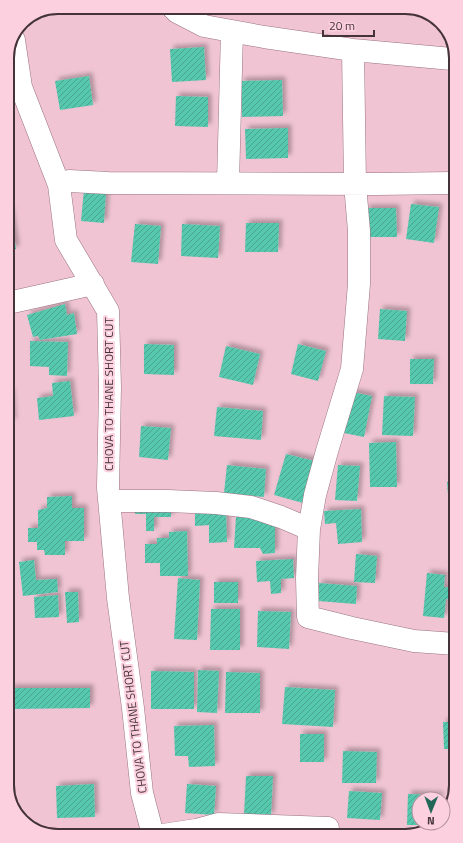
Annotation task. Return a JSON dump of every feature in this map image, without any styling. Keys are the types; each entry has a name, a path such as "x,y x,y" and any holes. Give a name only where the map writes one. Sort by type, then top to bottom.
{"street":[{"path":"181,14 204,26 272,38 353,50 449,60"},
{"path":"228,183 232,31"},
{"name":"CHOVA TO THANE SHORT CUT","path":"15,46 21,87 59,185 66,240 108,311 110,387 108,488 118,598 133,708 142,793 151,829"},
{"path":"353,50 355,184 359,231 359,284 352,369 315,495 309,529 307,578 308,617 414,641 449,644"},
{"path":"59,185 69,181 108,183 449,183"},
{"path":"14,302 93,284"},
{"path":"110,500 209,503 251,507 281,517 309,529"},
{"path":"200,829 218,824 328,828"}],"building":[{"path":"204,47 206,80 172,82 170,49"},
{"path":"89,76 93,105 60,110 55,81"},
{"path":"282,80 283,116 242,117 241,81"},
{"path":"176,96 208,97 208,127 175,126"},
{"path":"288,128 288,158 246,159 245,129"},
{"path":"84,190 106,192 104,223 81,221"},
{"path":"411,204 439,207 434,243 406,239"},
{"path":"366,208 396,208 397,237 368,237"},
{"path":"246,223 279,223 278,252 245,252"},
{"path":"135,224 161,226 158,264 131,262"},
{"path":"182,224 220,226 218,258 181,256"},
{"path":"14,236 16,249 14,249"},
{"path":"65,304 67,315 74,313 77,334 40,340 38,336 33,337 27,315"},
{"path":"380,309 407,311 405,341 378,339"},
{"path":"30,341 68,342 67,376 49,375 49,367 30,366"},
{"path":"144,344 174,345 174,375 144,374"},
{"path":"298,344 326,351 318,381 291,374"},
{"path":"226,346 260,354 253,385 219,377"},
{"path":"410,359 434,359 433,384 410,384"},
{"path":"70,381 74,416 39,420 37,398 53,396 52,383"},
{"path":"352,392 372,396 364,437 344,433"},
{"path":"384,396 415,397 413,436 382,435"},
{"path":"217,407 263,411 261,440 214,436"},
{"path":"141,426 171,428 168,460 139,457"},
{"path":"396,442 397,487 370,487 369,443"},
{"path":"286,454 315,461 303,503 274,495"},
{"path":"227,465 266,469 264,497 224,493"},
{"path":"338,465 360,466 357,501 335,500"},
{"path":"447,482 449,482 449,507"},
{"path":"72,496 72,508 84,508 84,541 65,541 65,555 45,555 44,550 37,550 37,542 28,542 28,528 38,528 38,510 47,508 47,497"},
{"path":"136,502 171,503 171,517 154,517 154,531 146,531 146,514 135,514"},
{"path":"226,508 227,542 209,543 209,525 195,526 195,509"},
{"path":"361,509 362,542 338,544 336,523 325,524 324,511"},
{"path":"236,516 275,519 275,553 263,554 260,548 234,548"},
{"path":"187,531 188,576 160,576 160,563 145,563 145,544 157,544 157,538 169,538 169,532"},
{"path":"356,554 377,556 375,583 354,582"},
{"path":"293,559 294,578 281,579 281,593 271,594 270,581 257,582 256,561"},
{"path":"34,560 36,580 57,579 58,592 23,596 19,562"},
{"path":"427,573 445,575 444,587 449,587 449,599 446,599 444,618 423,616"},
{"path":"178,578 200,580 197,640 174,639"},
{"path":"214,582 238,582 238,603 214,603"},
{"path":"319,583 357,586 356,604 318,601"},
{"path":"65,592 78,592 79,622 67,623"},
{"path":"58,595 59,617 35,618 34,597"},
{"path":"211,609 240,609 240,650 210,650"},
{"path":"258,611 291,612 289,649 257,647"},
{"path":"198,670 219,671 217,713 197,712"},
{"path":"151,671 194,672 194,709 151,709"},
{"path":"226,672 260,673 260,713 225,713"},
{"path":"285,687 335,690 333,727 282,724"},
{"path":"14,688 90,688 90,708 14,709"},
{"path":"443,722 449,722 449,749 444,749"},
{"path":"214,725 215,766 189,767 188,756 175,756 174,726"},
{"path":"300,734 324,734 324,762 300,762"},
{"path":"343,751 377,752 376,783 342,783"},
{"path":"246,776 273,776 271,816 244,815"},
{"path":"94,784 95,817 57,818 56,786"},
{"path":"187,784 216,786 214,815 185,813"},
{"path":"349,791 382,793 380,820 347,818"},
{"path":"408,794 411,794 411,825 407,825"}]}
